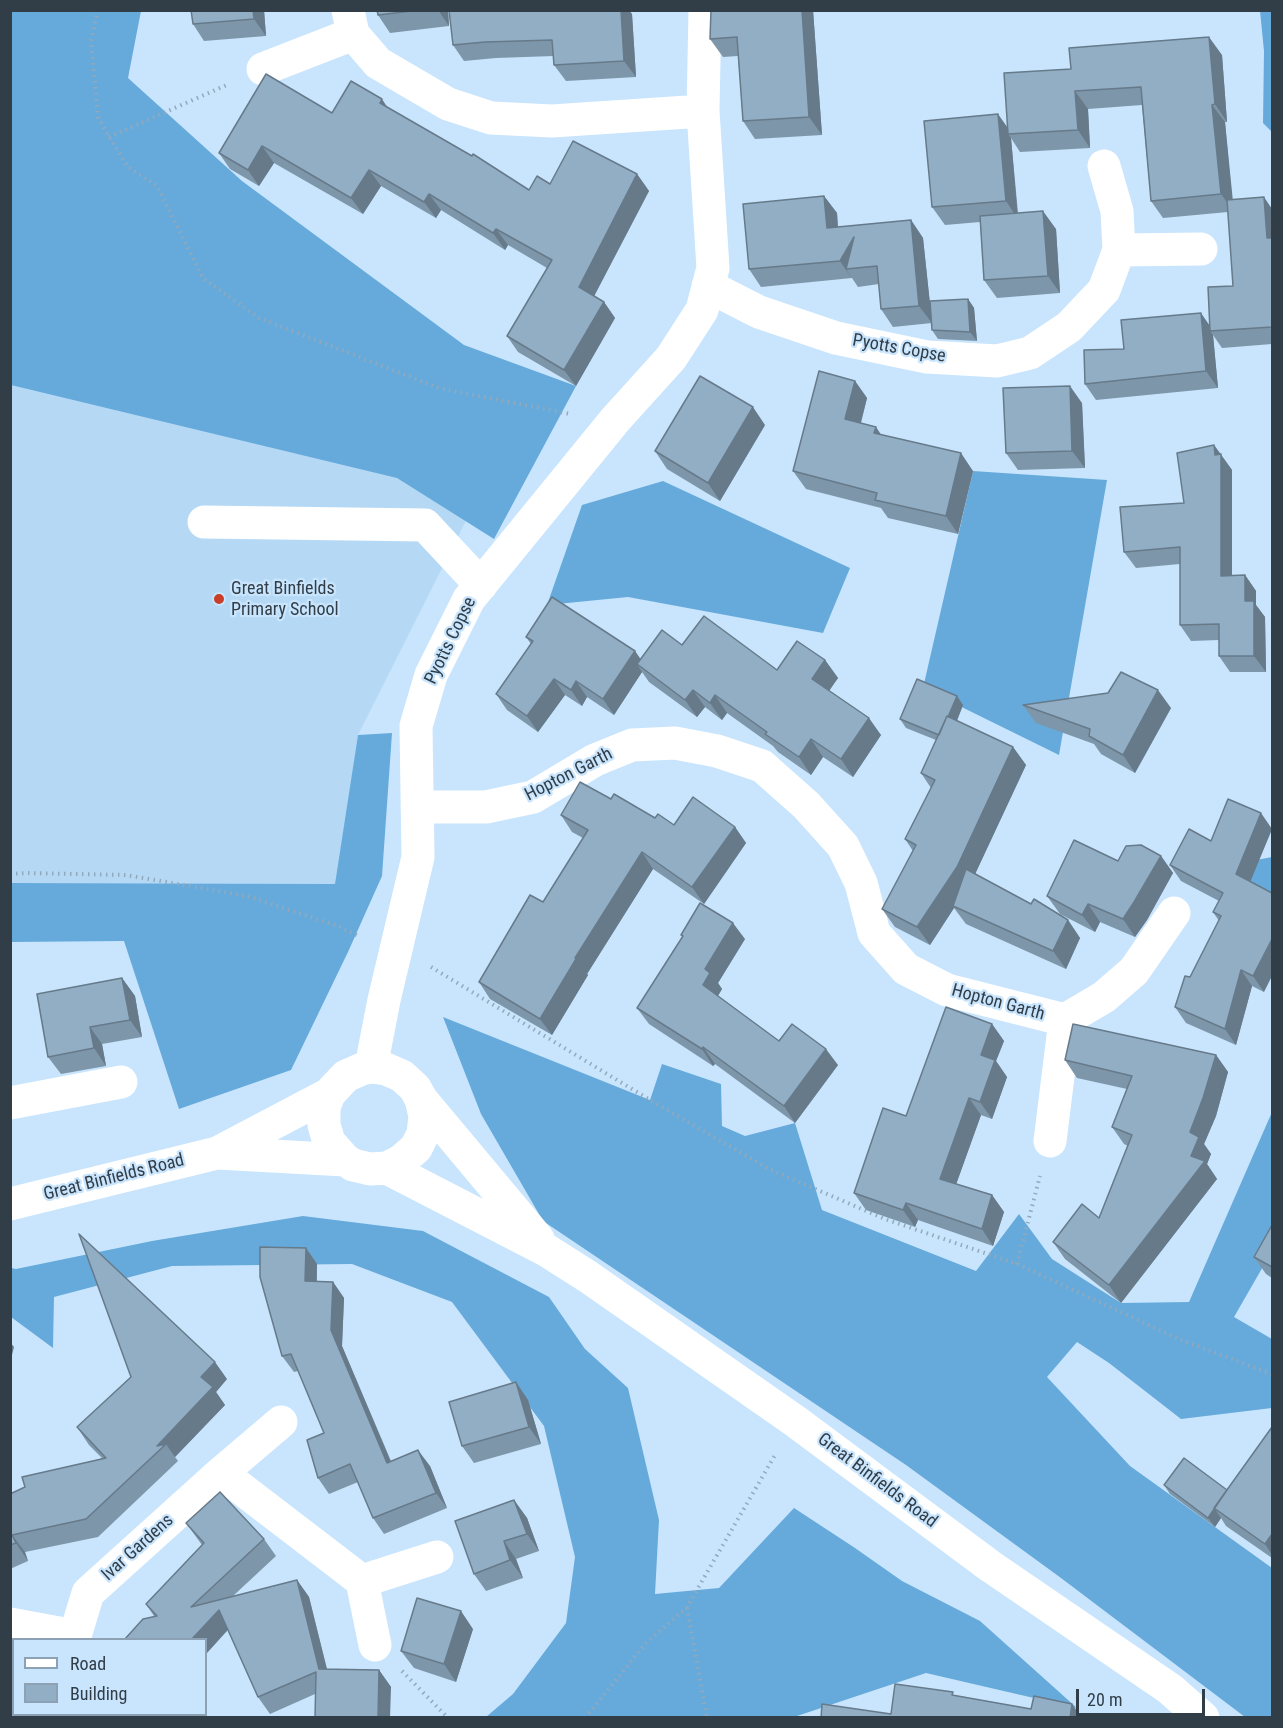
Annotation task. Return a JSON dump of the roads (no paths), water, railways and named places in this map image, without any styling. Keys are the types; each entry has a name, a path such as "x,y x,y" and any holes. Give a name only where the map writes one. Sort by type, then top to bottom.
{"street":[{"name":"Pyotts Copse","path":"371,1067 384,1000 418,857 416,726 430,675 470,599 615,420 671,358 702,310 713,268 703,111 705,10"},
{"path":"263,69 351,22 378,63 405,81 448,104 490,118 552,121 703,111"},
{"name":"Pyotts Copse","path":"708,286 759,312 836,338 927,357 997,361 1030,353 1069,327 1104,290 1119,250 1117,210 1104,166"},
{"path":"1119,250 1201,249"},
{"path":"204,522 425,525 481,585"},
{"name":"Hopton Garth","path":"417,807 486,807 533,797 595,760 632,745 675,743 717,751 762,766 806,804 843,846 861,883 874,933 906,969 947,990 1065,1020 1104,997 1134,971 1174,913"},
{"name":"Pyotts Copse","path":"384,1000 412,1087"},
{"name":"Hopton Garth","path":"1050,1141 1065,1020"},
{"path":"371,1067 386,1069 412,1087 425,1116 423,1134 416,1148 401,1161 387,1168"},
{"name":"Great Binfields Road","path":"10,1204 217,1153 329,1094 346,1076 371,1067"},
{"path":"10,1103 121,1082"},
{"name":"Great Binfields Road","path":"412,1087 546,1250"},
{"path":"329,1094 324,1107 324,1125 329,1142 345,1160"},
{"name":"Great Binfields Road","path":"217,1153 345,1160 353,1165 370,1169 387,1168 546,1250 795,1421 990,1566 1170,1689 1203,1718"},
{"name":"Ivar Gardens","path":"10,1624 75,1638 88,1593 220,1473 281,1422"},
{"path":"220,1473 362,1581 375,1645"},
{"path":"362,1581 437,1557"}],"place":[{"name":"Great Binfields Primary School","path":"219,599"}]}
